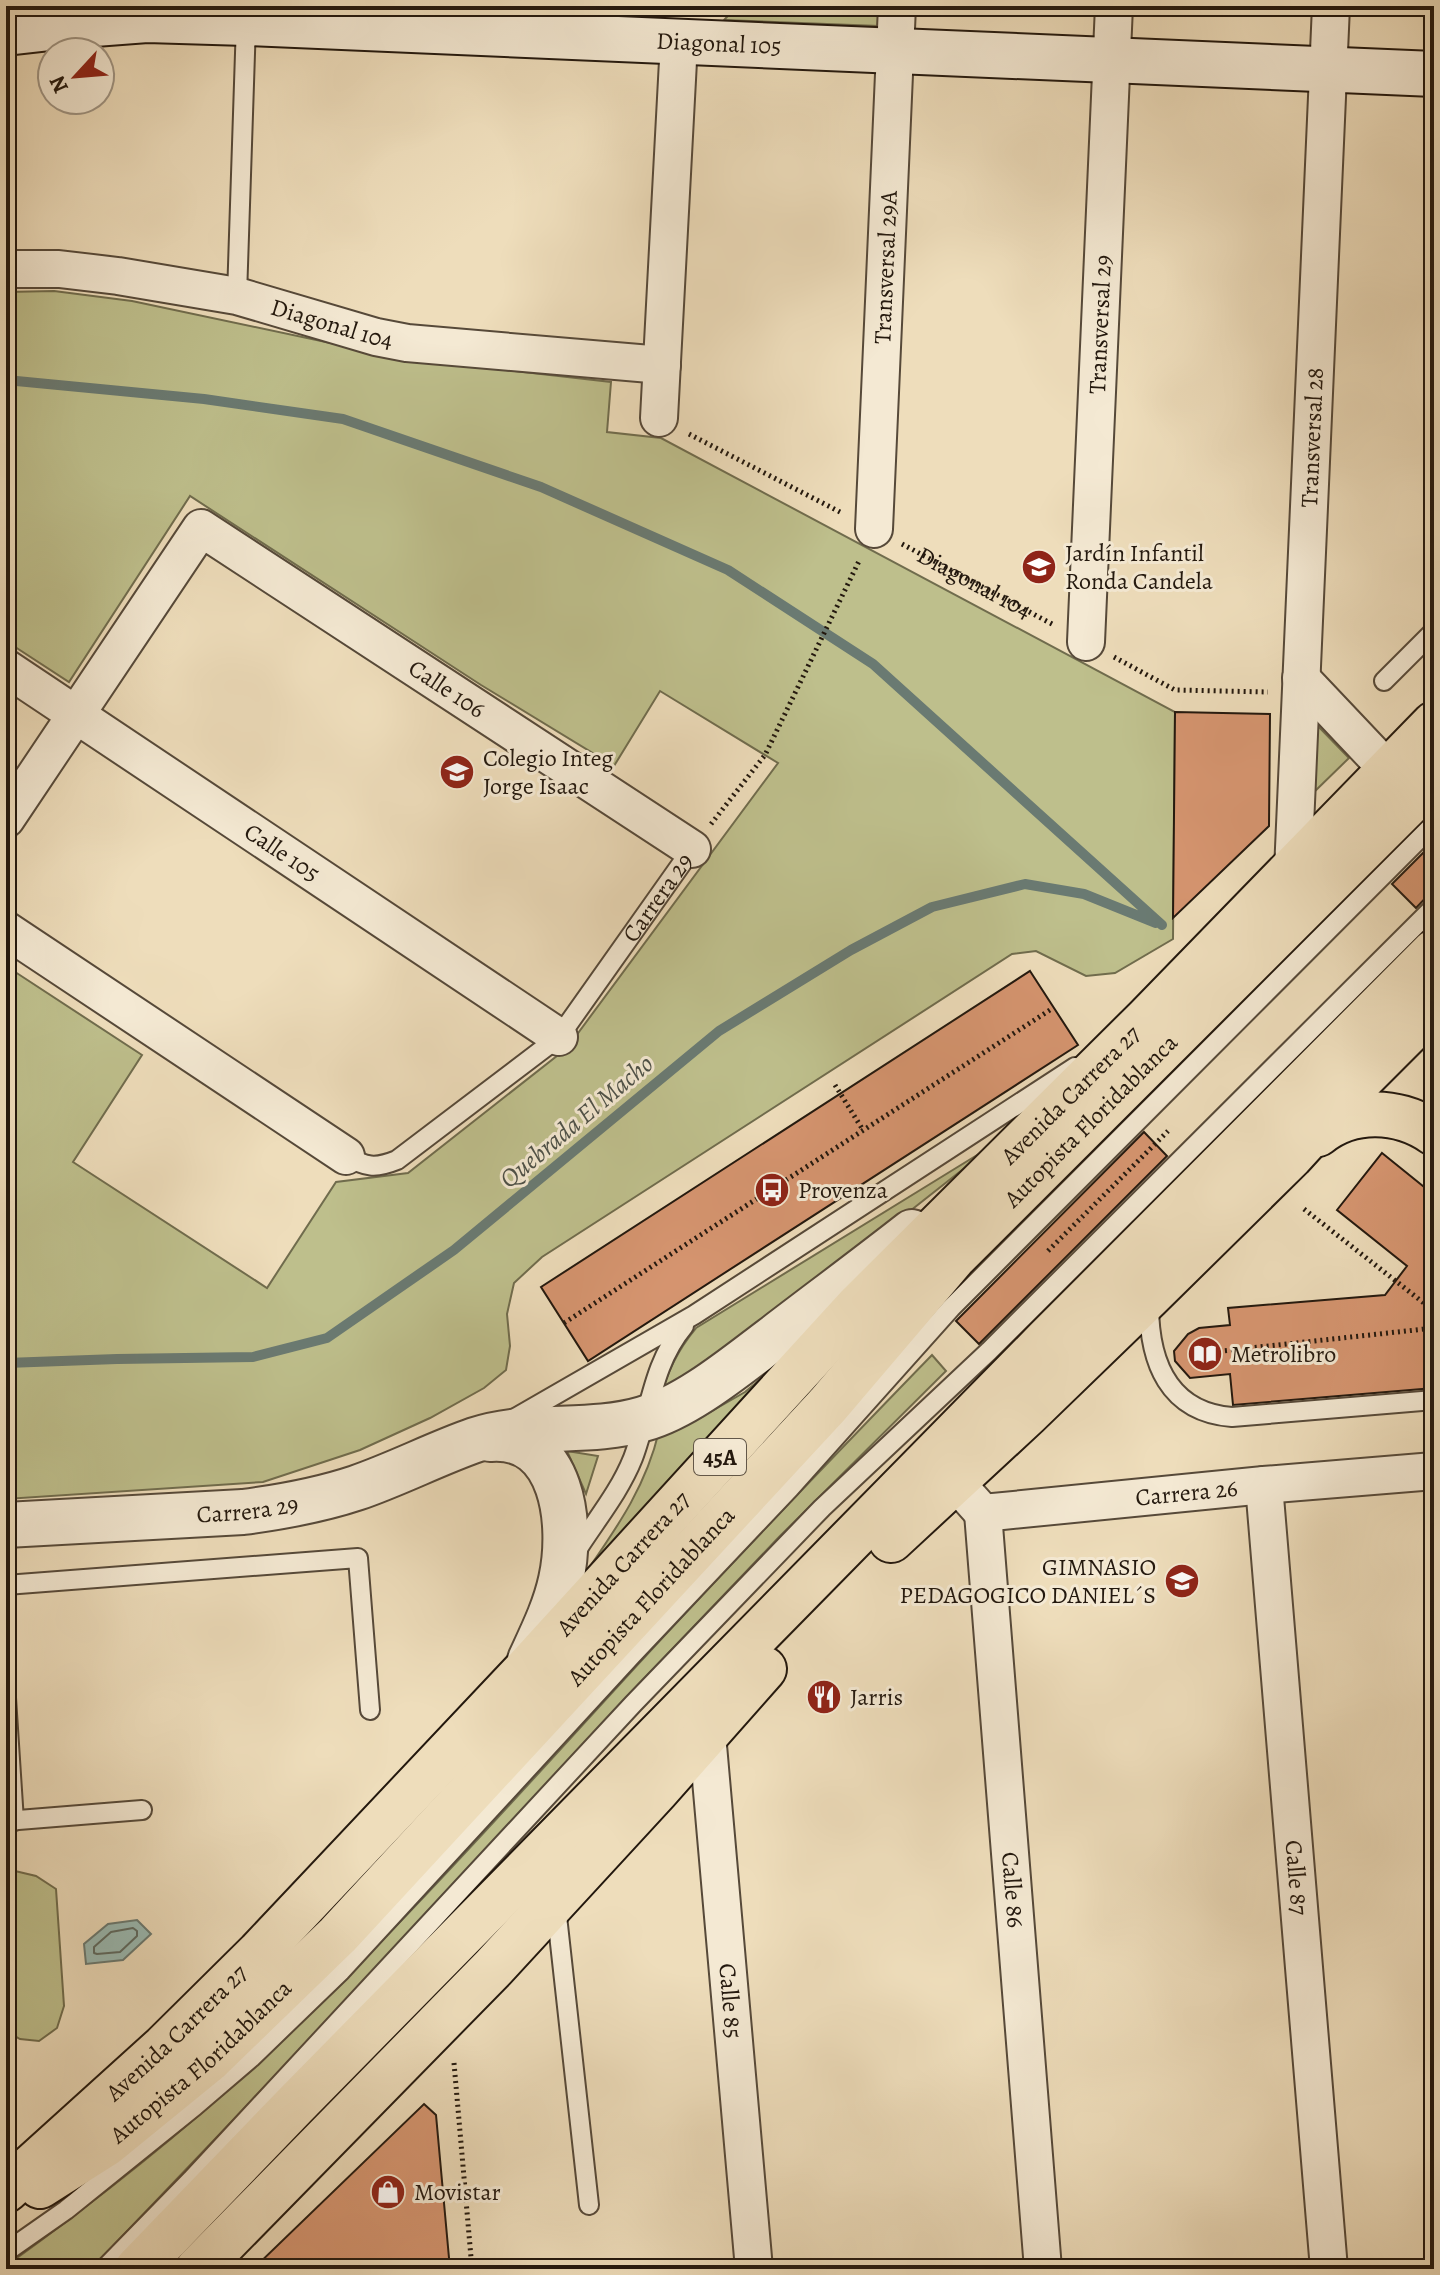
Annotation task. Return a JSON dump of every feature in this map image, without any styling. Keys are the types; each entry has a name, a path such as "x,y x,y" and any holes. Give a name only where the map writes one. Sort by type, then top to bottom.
{"highway":[{"name":"Avenida Carrera 27","path":"6,2190 205,2008 525,1671 858,1306 1147,1019 1434,724"},
{"name":"Autopista Floridablanca","path":"6,2206 76,2165 129,2127 209,2060 319,1954 828,1405 954,1257 1434,778"},
{"path":"137,2269 1057,1330 1434,952"},
{"path":"198,2269 415,2050 556,1900 748,1685 902,1529 968,1497 1027,1414 1291,1156 1434,1006"},
{"path":"1291,1156 1324,1130 1340,1121 1362,1115 1387,1114 1410,1120 1434,1133"}],"main road":[{"name":"Diagonal 105","path":"6,33 140,13 246,23 549,21 679,42 1434,74"},
{"name":"Carrera 29","path":"6,1525 243,1512 281,1506 356,1488 476,1440 512,1432 618,1425 645,1419 673,1406 733,1368 1000,1165"},
{"name":"Carrera 29","path":"476,1440 501,1438 529,1447 543,1459 561,1497 566,1543 561,1583 525,1671"}],"street":[{"name":"Transversal 29A","path":"874,529 897,6"},
{"name":"Transversal 29","path":"1086,642 1114,6"},
{"name":"Transversal 28","path":"1293,871 1331,6"},
{"path":"659,418 679,42"},
{"name":"Diagonal 104","path":"6,269 59,269 237,296 376,337 407,343 662,365"},
{"name":"Calle 106","path":"76,715 201,528 692,849"},
{"name":"Calle 105","path":"6,668 559,1037"},
{"path":"1301,685 1389,771"},
{"path":"6,819 76,715"},
{"path":"6,930 346,1156"},
{"name":"Carrera 26","path":"968,1497 1264,1485 1434,1471"},
{"name":"Calle 87","path":"1264,1485 1329,2269"},
{"name":"Calle 86","path":"968,1497 1043,2269"},
{"name":"Calle 85","path":"707,1734 754,2269"}],"lane":[{"path":"237,296 246,23"},
{"path":"1384,681 1434,631"},
{"path":"6,2252 66,2210 195,2106 251,2058 341,1971 790,1488 951,1308 1434,824"},
{"name":"Carrera 29","path":"346,1156 361,1164 380,1167 397,1160 559,1037 692,849"},
{"path":"104,2269 191,2180 633,1704 822,1508 989,1351 1434,907"},
{"path":"476,1440 694,1315 1147,1019"},
{"path":"1148,1297 1149,1322 1157,1360 1169,1385 1194,1408 1232,1417 1434,1400"},
{"path":"561,1583 570,1562 623,1478 632,1459 661,1363 672,1341 694,1315"},
{"path":"6,1585 358,1558 370,1710"},
{"path":"6,1698 10,1821 142,1810"},
{"path":"556,1900 589,2205"}],"path":[{"name":"Diagonal 104","path":"659,418 1175,690 1301,685"},
{"name":"Carrera 29","path":"692,849 765,755 874,529"},
{"path":"564,1323 1053,1008"},
{"path":"835,1085 863,1130"},
{"path":"1304,1209 1434,1311"},
{"path":"1213,1352 1434,1328"},
{"path":"453,2061 472,2269"}],"green space":[{"path":"737,6 880,6 879,26 724,20"},
{"path":"54,291 132,301 401,358 611,382 607,432 661,438 1175,712 1173,939 1115,973 1086,976 1036,951 1012,954 542,1257 514,1283 507,1314 510,1346 506,1370 484,1388 430,1418 360,1450 263,1482 6,1499 6,966 142,1055 73,1162 267,1288 336,1182 408,1173 567,1048 778,763 660,691 614,766 481,685 190,496 69,682 6,641 6,292"},
{"path":"1314,722 1349,758 1312,794"},
{"path":"995,1144 773,1319 658,1402 673,1363 696,1328"},
{"path":"818,1331 572,1593 634,1496 659,1431 696,1420 745,1392"},
{"path":"932,1355 946,1371 779,1537 637,1686 358,1989 91,2269 6,2269 171,2139 313,2010 451,1868 705,1593"},
{"path":"567,1451 598,1456 586,1494"},
{"path":"15,1871 36,1876 56,1889 64,2006 57,2028 39,2041 20,2039 6,2031 6,1874"}],"water":[{"path":"137,1920 151,1934 123,1960 86,1964 84,1944 108,1924"}],"building":[{"path":"1175,712 1270,714 1269,826 1173,918"},
{"path":"1434,842 1434,889 1416,908 1392,884"},
{"name":"Provenza","path":"1030,971 1078,1045 588,1361 541,1287"},
{"path":"1144,1132 1167,1156 979,1344 956,1321"},
{"path":"1382,1153 1434,1195 1434,1388 1233,1405 1230,1374 1190,1378 1175,1361 1174,1351 1188,1334 1199,1328 1230,1325 1228,1308 1385,1295 1407,1266 1337,1210"},
{"name":"Movistar","path":"424,2104 436,2115 450,2269 253,2269"}],"waterway":[{"path":"6,380 204,399 343,419 541,487 728,570 873,664 1162,925"},
{"name":"Quebrada El Macho","path":"6,1363 253,1357 327,1338 454,1250 719,1031 851,950 932,907 1025,884 1084,894 1156,923"}],"place":[{"name":"Jardín Infantil Ronda Candela","path":"1039,567"},
{"name":"Colegio Integ Jorge Isaac","path":"457,772"},
{"name":"Provenza","path":"772,1190"},
{"name":"Metrolibro","path":"1205,1354"},
{"name":"GIMNASIO PEDAGOGICO DANIEL´S","path":"1182,1581"},
{"name":"Jarris","path":"824,1697"},
{"name":"Movistar","path":"388,2192"}]}
